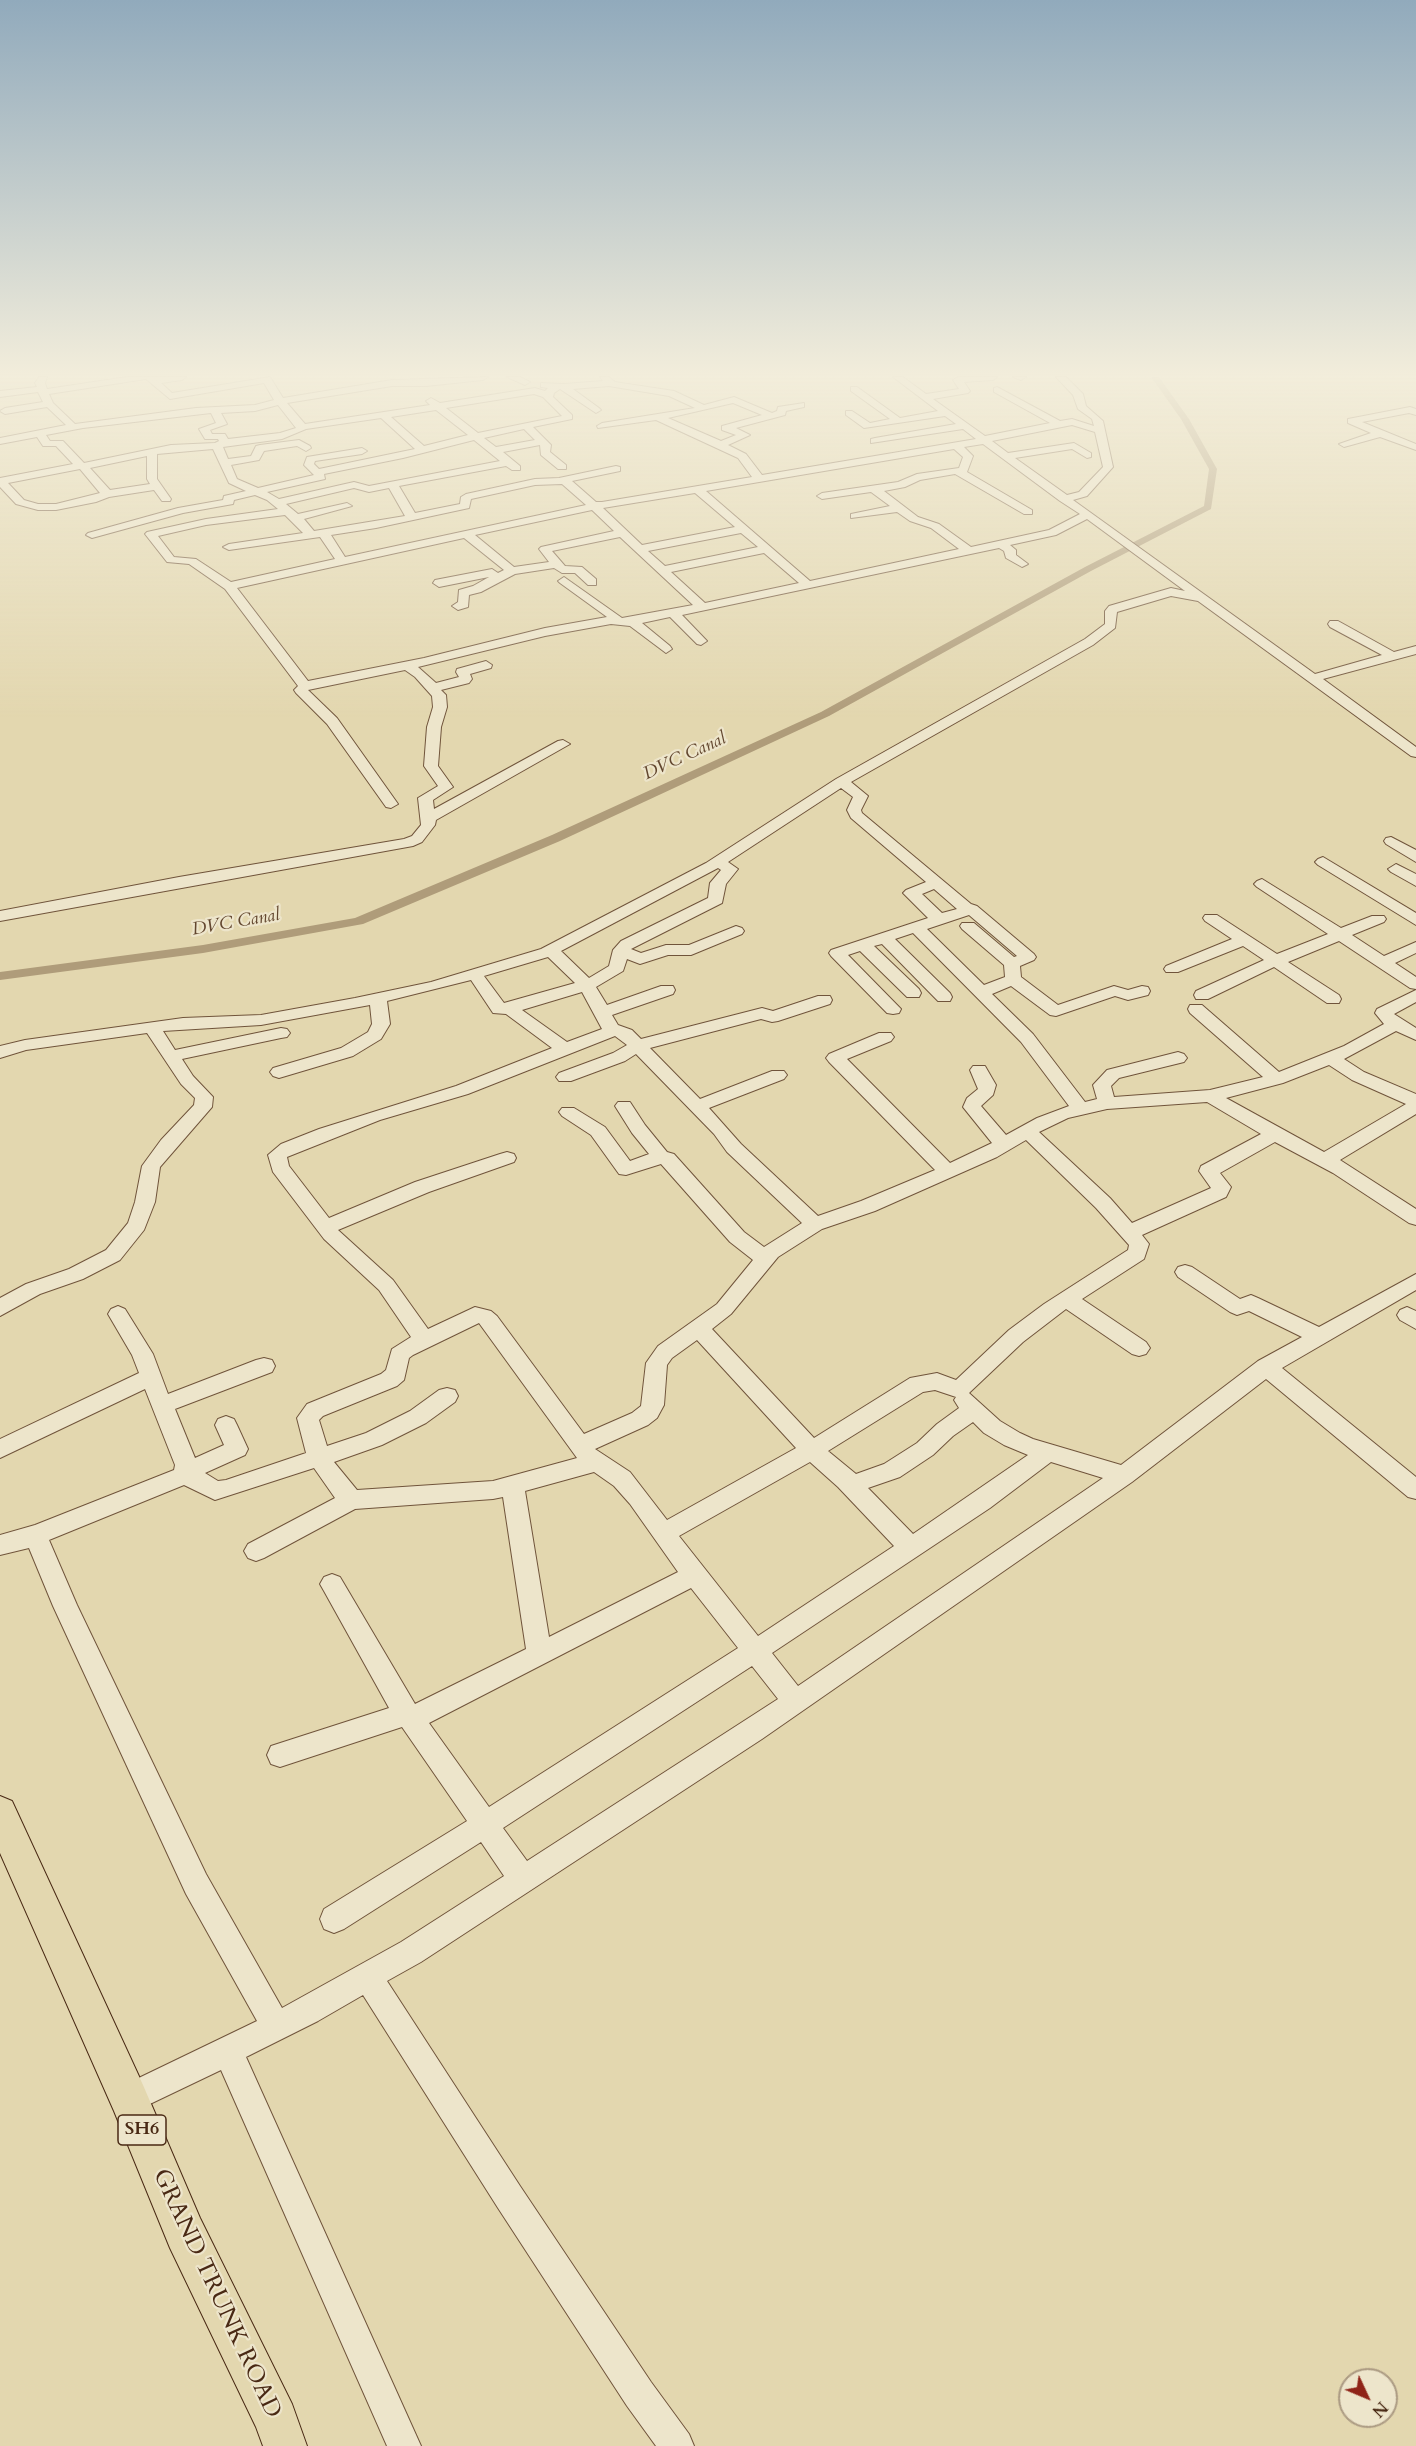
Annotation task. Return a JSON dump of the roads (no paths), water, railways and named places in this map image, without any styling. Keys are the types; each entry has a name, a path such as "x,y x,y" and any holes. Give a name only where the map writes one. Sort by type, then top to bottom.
{"main road":[{"name":"GRAND TRUNK ROAD","path":"0,1813 129,2099 185,2232 276,2420 285,2446"}],"street":[{"path":"9,491 14,497 38,507 92,501 107,494 124,491"},
{"path":"160,491 166,499"},
{"path":"92,535 182,510 229,502 228,498 256,491"},
{"path":"257,491 278,503 317,533 343,562"},
{"path":"278,503 328,491"},
{"path":"396,491 411,517"},
{"path":"229,586 343,562 411,517 465,506 466,497 493,491"},
{"path":"576,491 701,606"},
{"path":"229,547 317,533 374,540 468,534 593,505 683,491"},
{"path":"699,491 808,585"},
{"path":"822,496 849,491"},
{"path":"879,491 914,519 935,526 969,550"},
{"path":"992,491 1028,512"},
{"path":"1053,491 1416,753"},
{"path":"1064,499 1086,491"},
{"path":"851,504 886,497"},
{"path":"152,534 218,520 292,515 347,506"},
{"path":"855,516 900,508"},
{"path":"305,686 407,665 544,632 615,620 624,624 1001,544 1062,530 1088,516"},
{"path":"218,520 230,535 241,538 246,544"},
{"path":"141,523 171,560 192,561 216,575 229,586 305,686"},
{"path":"639,549 743,529"},
{"path":"592,582 578,568 564,570 545,549 621,533"},
{"path":"468,534 487,553 512,571"},
{"path":"1001,544 1010,550 1010,556 1022,564"},
{"path":"662,570 766,549"},
{"path":"458,606 464,604 463,593 477,589 512,571 557,564"},
{"path":"439,583 492,573"},
{"path":"564,581 616,618 615,620"},
{"path":"0,1052 59,1040 152,1028 225,1020 261,1020 434,986 550,950 661,894 718,862 841,782 1089,642 1112,625 1111,611 1113,609 1171,592 1203,598"},
{"path":"672,613 701,641"},
{"path":"633,622 666,649"},
{"path":"1334,624 1392,656"},
{"path":"1313,678 1416,650"},
{"path":"0,916 178,882 408,843 424,831 429,818 425,798 446,787 431,766 434,727 440,707 438,695 407,665"},
{"path":"433,688 464,680 466,679 462,672 486,666"},
{"path":"305,686 302,690 332,721 352,753 391,804"},
{"path":"429,818 564,744"},
{"path":"841,782 861,796 854,810 856,815 937,883 1012,971 1056,1011 1114,991 1128,995 1142,991"},
{"path":"1391,841 1416,857"},
{"path":"474,973 499,1009 586,986 617,968 621,950 627,944 716,900 718,882 730,870 718,862"},
{"path":"1323,862 1416,920"},
{"path":"1396,869 1416,881"},
{"path":"937,883 911,893 939,920"},
{"path":"1262,884 1416,984"},
{"path":"892,1009 837,955 838,952 939,920 968,918"},
{"path":"1211,918 1333,999"},
{"path":"1277,1078 1199,1002 1275,961 1378,919"},
{"path":"916,927 1027,1038 1080,1108"},
{"path":"621,950 640,959 666,950 691,950 736,932"},
{"path":"884,937 944,997"},
{"path":"1172,969 1245,940"},
{"path":"862,944 913,993"},
{"path":"1383,962 1416,947"},
{"path":"550,950 586,986 603,1012 608,1026 613,1031 626,1034 742,1155 815,1224"},
{"path":"982,993 1012,971"},
{"path":"603,1012 667,990"},
{"path":"1416,995 1383,1013 1396,1024 1416,1035"},
{"path":"279,1072 347,1052 375,1035 381,1023 378,998"},
{"path":"565,1077 619,1057 637,1046 762,1013 772,1017 824,1000"},
{"path":"509,1008 566,1050"},
{"path":"580,1446 640,1419 649,1412 653,1405 657,1363 665,1352 724,1309 743,1288 764,1258 815,1224 868,1206 1005,1146 1043,1122 1080,1108 1107,1103 1210,1096 1277,1078 1350,1050 1396,1024"},
{"path":"0,1308 33,1289 96,1266 113,1255 137,1225 145,1202 152,1166 168,1144 203,1107 204,1097 187,1080 152,1028"},
{"path":"424,1340 386,1285 342,1245 326,1227 280,1167 277,1155 281,1151 374,1116 462,1090 498,1074 613,1031"},
{"path":"171,1056 281,1033"},
{"path":"885,1037 835,1058 947,1171"},
{"path":"1329,1057 1358,1076 1416,1101"},
{"path":"1107,1103 1102,1085 1113,1074 1178,1058"},
{"path":"979,1070 987,1085 987,1091 973,1102 972,1107 1005,1146"},
{"path":"695,1107 778,1075"},
{"path":"1210,1096 1275,1134 1326,1160 1416,1218"},
{"path":"624,1106 638,1129 661,1157"},
{"path":"1326,1160 1416,1107"},
{"path":"568,1112 598,1131 626,1169 661,1157 667,1158 737,1237 764,1258"},
{"path":"956,1389 968,1383 1016,1336 1066,1299 1137,1254 1139,1244 1096,1196 1027,1131"},
{"path":"1129,1233 1219,1192 1221,1187 1207,1172 1275,1134"},
{"path":"326,1227 422,1187 507,1158"},
{"path":"1185,1272 1238,1307 1251,1303 1319,1336"},
{"path":"129,2099 277,2027 411,1952 795,1701 1124,1475 1266,1367 1416,1281"},
{"path":"1066,1299 1139,1348"},
{"path":"118,1314 142,1354 186,1465 187,1477"},
{"path":"597,1462 493,1490 403,1495 365,1500 352,1499 343,1492 319,1458 308,1418 310,1414 389,1380 396,1374 399,1355 424,1340 465,1319 475,1315 484,1316 490,1321 580,1446 597,1462 622,1479 694,1575 795,1701"},
{"path":"699,1329 812,1450 846,1480 911,1548"},
{"path":"162,1405 264,1366"},
{"path":"1266,1367 1412,1482"},
{"path":"0,1449 151,1377"},
{"path":"664,1533 812,1450 918,1384 937,1381 956,1389 973,1410 992,1427 1012,1439 1124,1475"},
{"path":"0,1545 35,1535 163,1482 187,1477 215,1491 319,1458 374,1439 418,1417 447,1396"},
{"path":"846,1480 856,1483 892,1471 925,1449 945,1430 973,1410"},
{"path":"187,1477 193,1469 237,1449 226,1425"},
{"path":"334,1919 755,1651 982,1501 1049,1452"},
{"path":"513,1486 539,1654"},
{"path":"256,1551 352,1499"},
{"path":"35,1535 65,1606 196,1884 277,2027"},
{"path":"280,1755 402,1715 412,1719 694,1575"},
{"path":"332,1584 412,1719 524,1879"},
{"path":"369,1977 509,2197 639,2394 677,2446"},
{"path":"228,2052 404,2446"}],"waterway":[{"name":"DVC Canal","path":"0,976 203,949 358,921 556,838 825,714 1088,569 1208,507 1210,491"}]}
